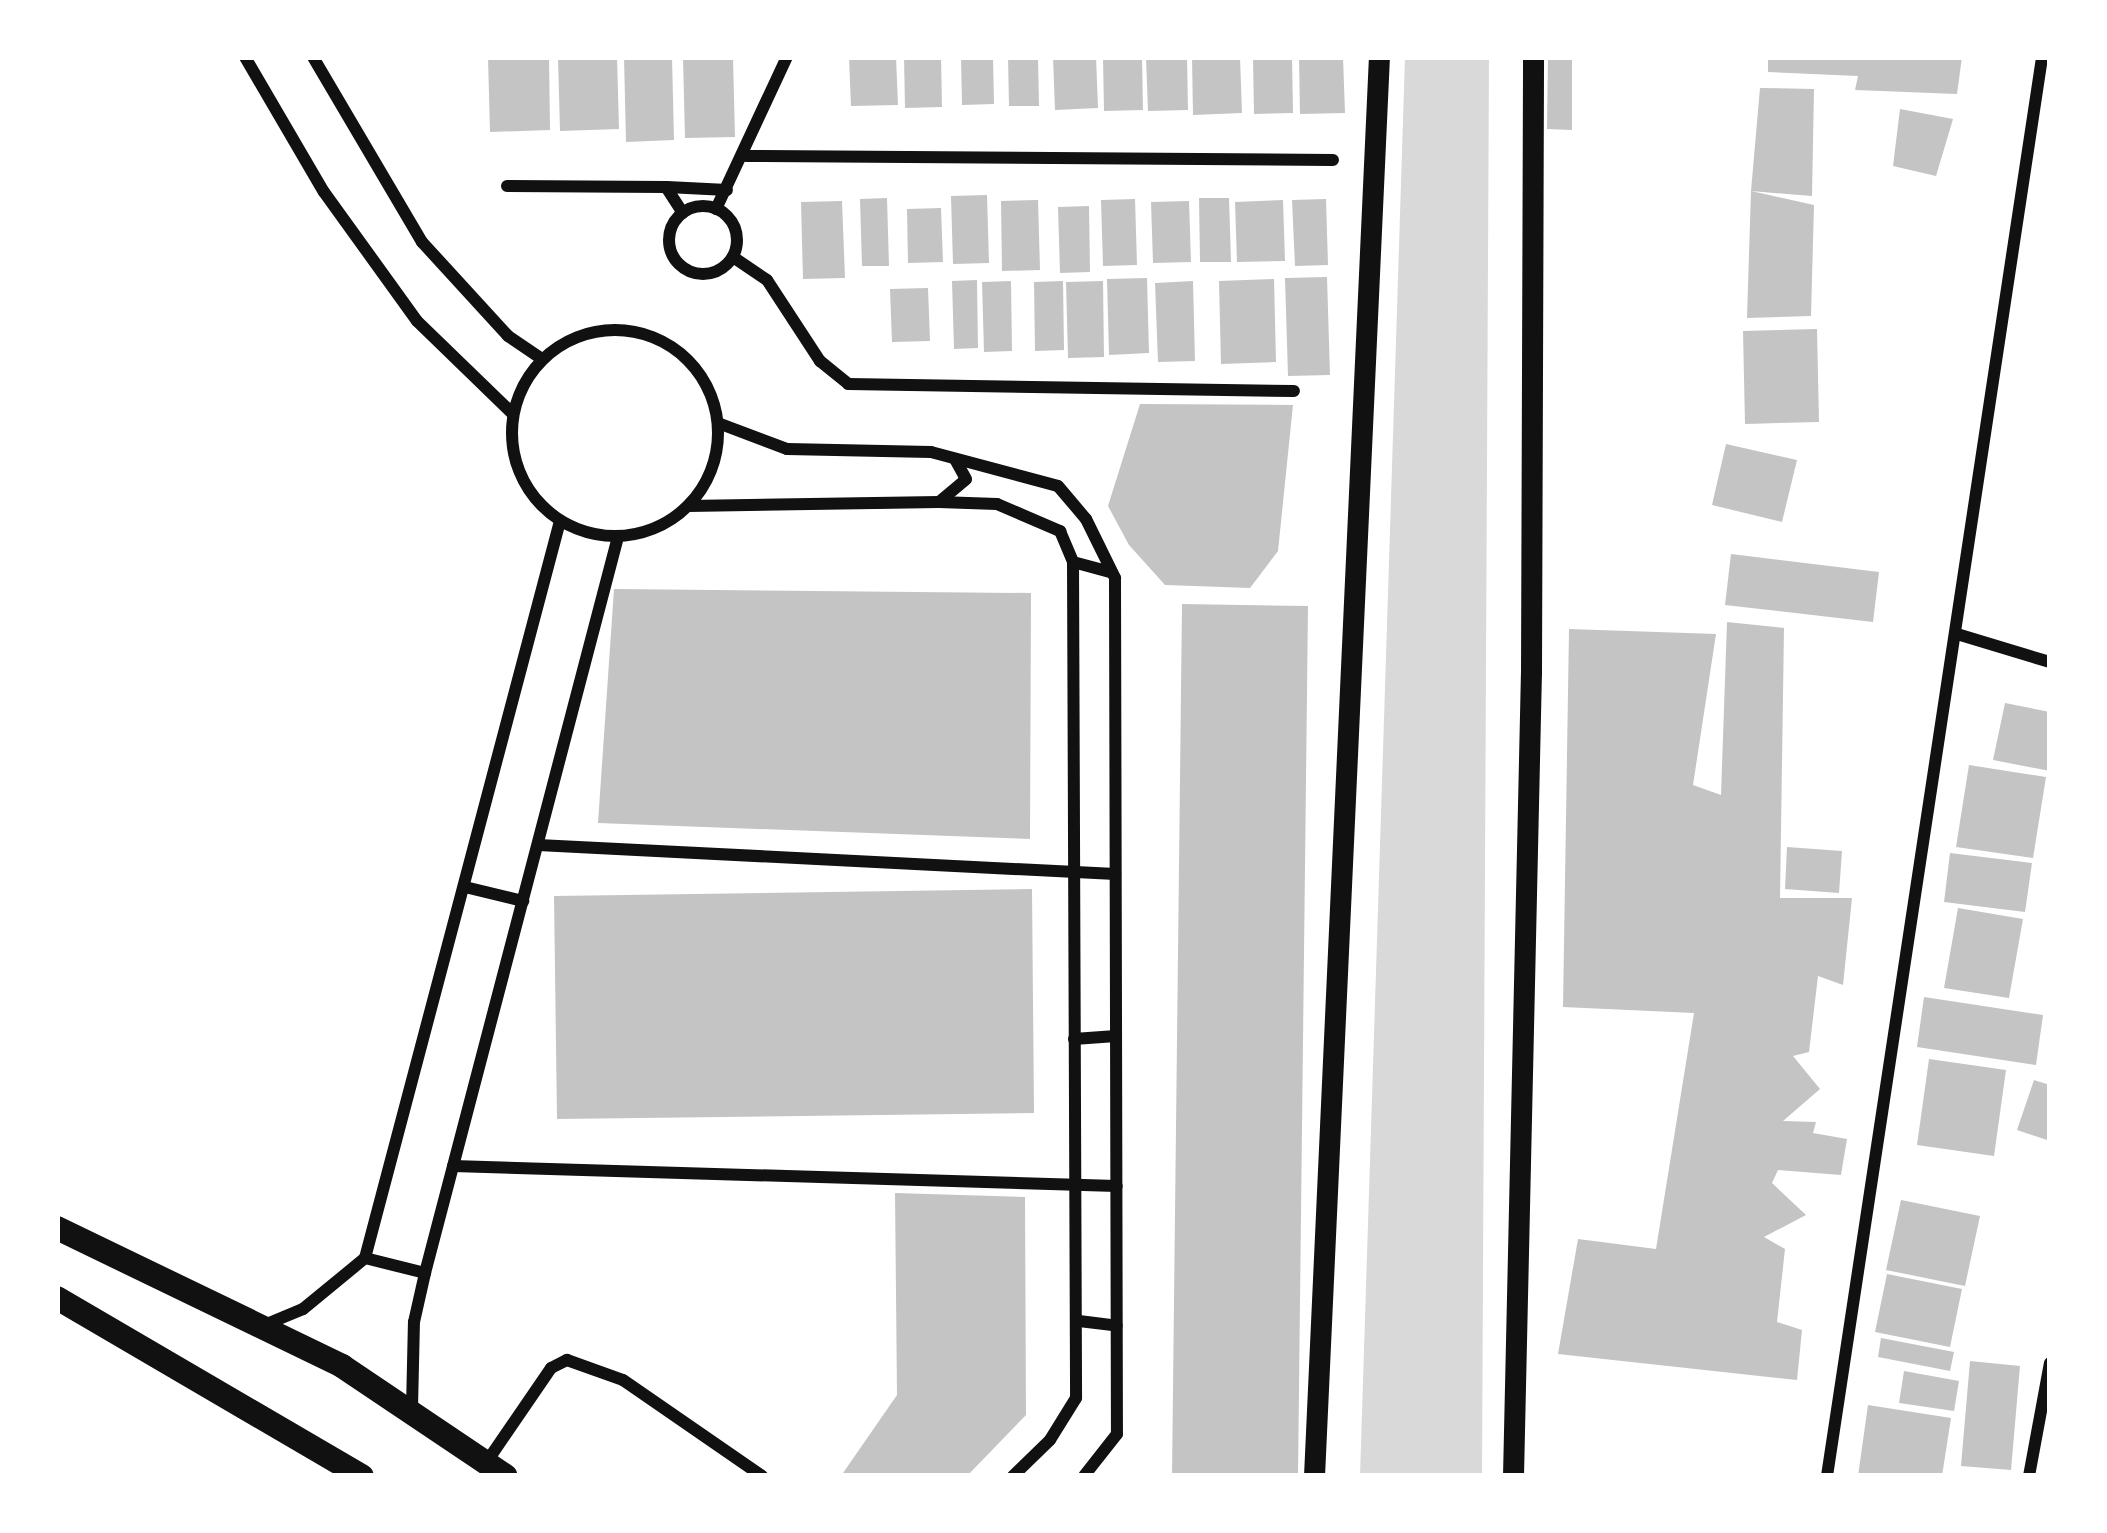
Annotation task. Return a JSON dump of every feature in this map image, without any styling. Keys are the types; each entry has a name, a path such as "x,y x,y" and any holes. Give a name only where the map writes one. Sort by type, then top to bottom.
{"main road":[{"path":"57,1228 256,1329 342,1366 412,1408 496,1470"},
{"path":"57,1298 362,1476"}],"street":[{"path":"244,57 324,192 417,320 512,413"},
{"path":"313,57 422,242 508,336 542,358"},
{"path":"716,209 746,156 787,57"},
{"path":"1314,1476 1379,57"},
{"path":"1513,1476 1532,674 1533,57"},
{"path":"1827,1476 2042,57"},
{"path":"746,156 1333,160"},
{"path":"507,186 727,190"},
{"path":"666,187 683,213"},
{"path":"716,209 734,224 733,257 716,272 684,269 669,241 683,213 716,209"},
{"path":"733,257 767,280 820,361 848,384 1294,391"},
{"path":"609,329 645,334 679,351 703,379 718,423 715,463 688,506 666,523 618,536 560,521 534,498 516,467 512,413 542,358 573,338 609,329"},
{"path":"718,423 787,449 931,452 1058,486 1086,519 1115,578 1117,1434 1084,1476"},
{"path":"931,452 961,461 966,479 940,502"},
{"path":"688,506 997,505 1060,531 1073,562 1073,1183 1079,1321 1070,1415 1013,1476"},
{"path":"256,1329 303,1309 365,1258 560,521"},
{"path":"412,1408 414,1322 425,1274 618,536"},
{"path":"1073,562 1098,565 1115,578"},
{"path":"1958,634 2050,662"},
{"path":"538,845 1115,874"},
{"path":"465,887 524,901"},
{"path":"1075,1039 1116,1036"},
{"path":"453,1166 1117,1186"},
{"path":"365,1258 425,1274"},
{"path":"1079,1321 1117,1326"},
{"path":"496,1470 551,1368 568,1360 623,1380 763,1476"},
{"path":"2029,1476 2050,1363"}],"shaded area":[{"path":"1405,57 1489,57 1482,1476 1360,1476"}],"building":[{"path":"488,57 549,57 550,130 490,132"},
{"path":"558,57 617,57 619,129 560,131"},
{"path":"624,57 672,57 674,140 626,142"},
{"path":"683,57 733,57 735,137 685,138"},
{"path":"849,57 896,57 898,105 851,106"},
{"path":"904,57 941,57 942,107 905,108"},
{"path":"961,57 993,57 994,104 962,105"},
{"path":"1008,57 1038,57 1039,106 1009,106"},
{"path":"1053,57 1096,57 1098,108 1055,110"},
{"path":"1103,57 1142,57 1143,110 1104,111"},
{"path":"1146,57 1187,57 1188,110 1148,111"},
{"path":"1192,57 1240,57 1242,113 1193,115"},
{"path":"1253,57 1292,57 1293,113 1254,114"},
{"path":"1299,57 1343,57 1345,113 1300,114"},
{"path":"1548,57 1572,57 1572,130 1547,129"},
{"path":"1768,57 1962,57 1957,94 1855,90 1858,76 1768,72"},
{"path":"1760,88 1814,89 1812,196 1751,191"},
{"path":"1900,109 1953,119 1936,176 1893,166"},
{"path":"1751,191 1814,205 1811,316 1747,318"},
{"path":"987,195 989,263 953,264 951,196"},
{"path":"887,198 889,266 862,266 860,199"},
{"path":"1199,198 1229,198 1231,262 1200,262"},
{"path":"1135,199 1137,265 1103,266 1101,200"},
{"path":"1326,199 1328,265 1295,266 1292,200"},
{"path":"1038,200 1040,270 1002,271 1001,201"},
{"path":"1283,200 1285,261 1237,262 1235,202"},
{"path":"842,201 845,278 803,279 801,202"},
{"path":"1189,201 1191,262 1153,263 1151,202"},
{"path":"1089,206 1090,272 1060,273 1058,207"},
{"path":"941,208 943,262 908,263 907,209"},
{"path":"1327,277 1330,375 1288,376 1285,278"},
{"path":"1147,278 1149,353 1109,355 1107,279"},
{"path":"1274,279 1276,362 1221,364 1219,281"},
{"path":"977,280 978,348 954,349 952,281"},
{"path":"1011,281 1012,351 984,352 982,282"},
{"path":"1063,281 1064,350 1035,351 1034,282"},
{"path":"1103,281 1104,357 1068,358 1066,282"},
{"path":"1193,281 1195,361 1158,362 1155,283"},
{"path":"928,288 930,341 892,342 890,289"},
{"path":"1817,329 1819,422 1745,424 1743,331"},
{"path":"1140,404 1293,405 1278,551 1250,588 1165,585 1129,545 1108,506"},
{"path":"1726,444 1797,460 1782,522 1712,505"},
{"path":"1731,554 1879,572 1873,622 1725,605"},
{"path":"614,589 1031,593 1030,839 598,823"},
{"path":"1182,604 1308,606 1298,1476 1172,1476"},
{"path":"1727,622 1784,628 1780,898 1852,898 1843,985 1818,976 1809,1052 1793,1056 1820,1089 1783,1121 1816,1122 1813,1133 1847,1139 1841,1175 1778,1170 1772,1183 1806,1215 1764,1237 1785,1249 1777,1322 1802,1330 1797,1380 1558,1354 1578,1239 1656,1249 1694,1013 1563,1007 1569,629 1716,634 1693,785 1721,795"},
{"path":"2005,703 2050,712 2050,771 1993,760"},
{"path":"1969,765 2046,777 2033,858 1956,847"},
{"path":"1787,847 1842,851 1839,893 1785,889"},
{"path":"1950,853 2032,863 2025,912 1944,902"},
{"path":"1032,889 1034,1113 557,1119 554,896"},
{"path":"1958,908 2023,919 2009,998 1944,988"},
{"path":"1924,997 2043,1015 2036,1065 1917,1047"},
{"path":"1929,1059 2006,1070 1994,1156 1917,1145"},
{"path":"2034,1080 2050,1085 2050,1141 2017,1130"},
{"path":"895,1193 1025,1197 1026,1415 967,1476 843,1473 897,1395"},
{"path":"1901,1200 1980,1216 1965,1286 1886,1270"},
{"path":"1887,1274 1962,1289 1950,1347 1875,1332"},
{"path":"1881,1338 1954,1352 1950,1371 1878,1357"},
{"path":"1970,1361 2020,1366 2011,1470 1961,1466"},
{"path":"1904,1371 1959,1381 1954,1411 1899,1403"},
{"path":"1868,1405 1951,1418 1942,1476 1858,1476"}]}
